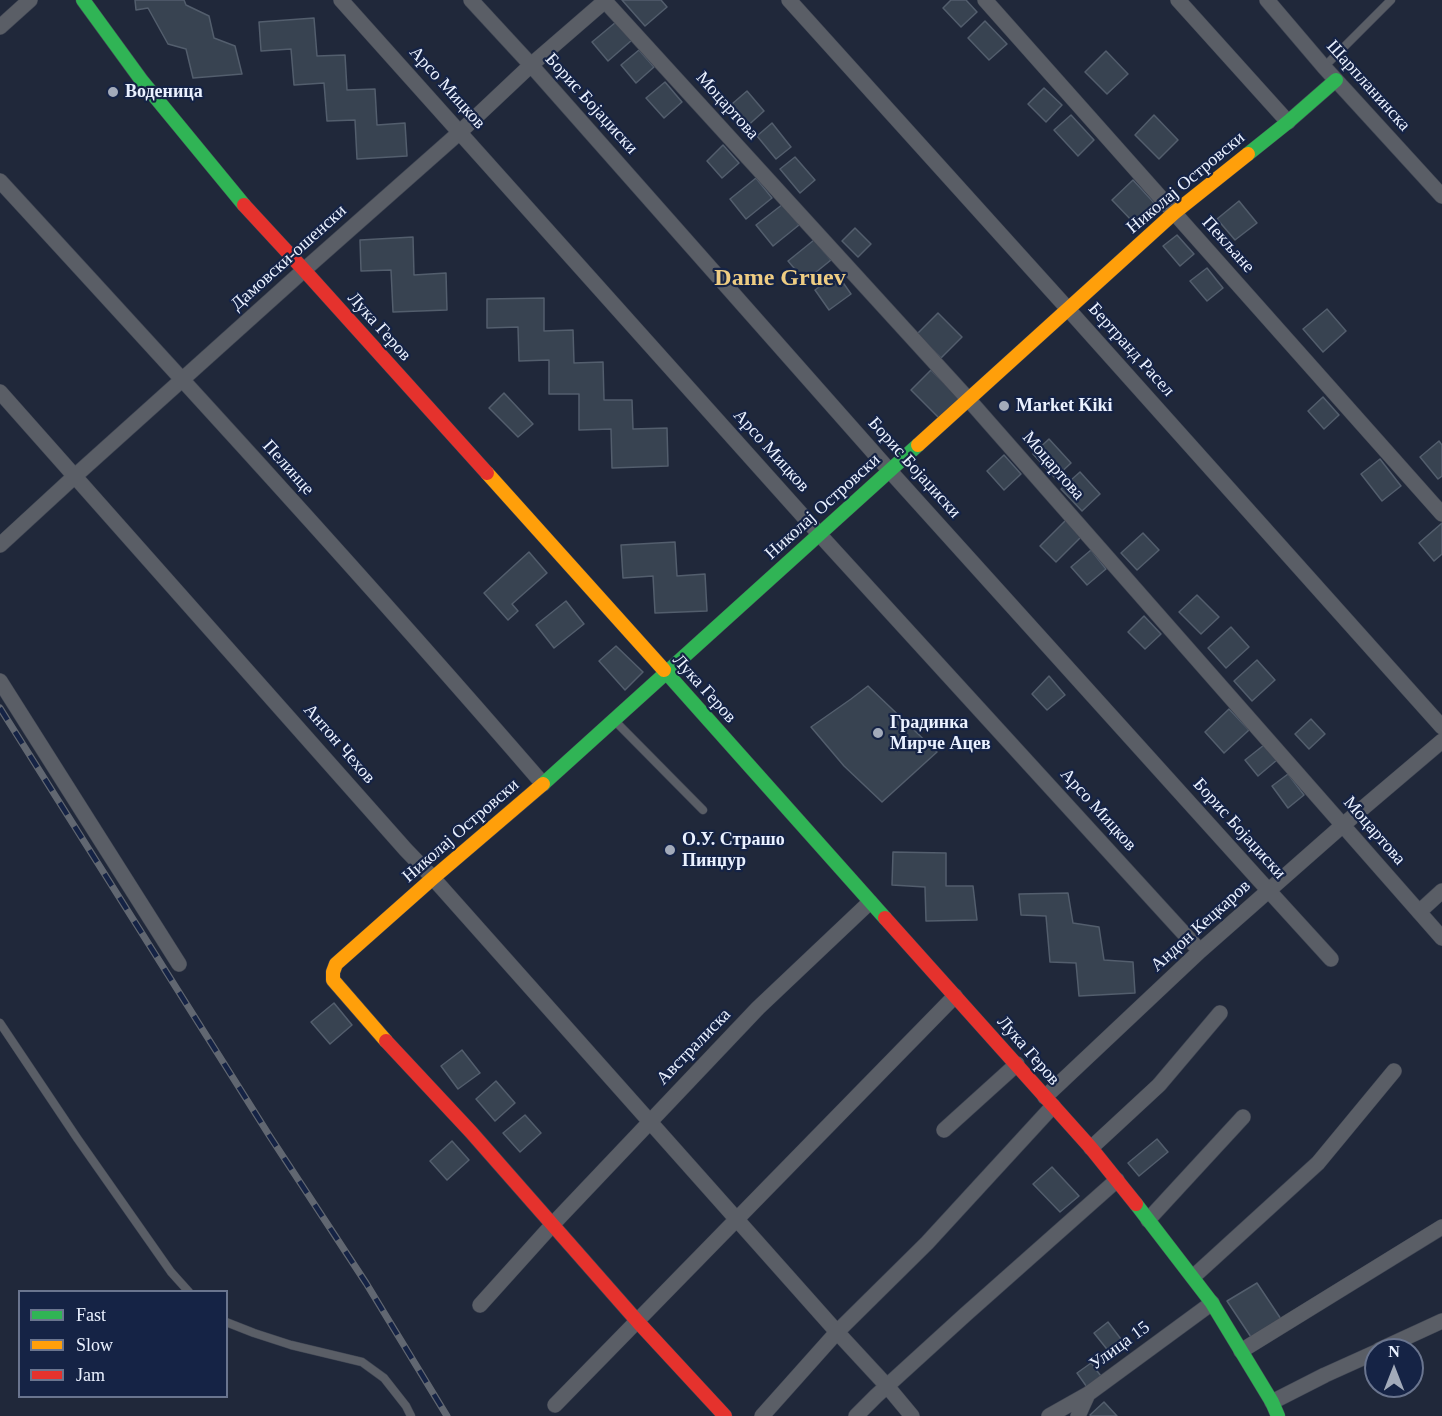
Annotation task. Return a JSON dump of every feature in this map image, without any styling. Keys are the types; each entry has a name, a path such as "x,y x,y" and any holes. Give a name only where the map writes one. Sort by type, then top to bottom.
{"street":[{"path":"0,27 30,0"},
{"name":"Лука Геров","path":"83,0 142,81 235,196 304,270 1091,1148 1212,1303 1275,1409"},
{"name":"Арсо Мицков","path":"341,0 820,535 1200,951"},
{"name":"Борис Бојаџиски","path":"471,0 889,471 1331,959"},
{"name":"Дамовски-ошенски","path":"0,545 605,0"},
{"name":"Моцартова","path":"605,0 969,400 1442,938"},
{"name":"Бертранд Расел","path":"789,0 1442,727"},
{"name":"Пекљане","path":"985,0 1442,514"},
{"path":"1178,0 1288,122"},
{"name":"Шарпланинска","path":"1267,0 1324,67 1442,196"},
{"name":"Николај Островски","path":"553,1224 333,980 331,975 336,964 543,784 1174,213 1288,122 1336,80"},
{"name":"Пелинце","path":"0,181 183,380 543,784"},
{"name":"Антон Чехов","path":"0,392 912,1416"},
{"path":"0,681 179,964"},
{"name":"Андон Кецкаров","path":"762,1416 837,1332 927,1243 1049,1102 1200,951 1442,741"},
{"path":"1419,912 1442,891"},
{"name":"Австралиска","path":"480,1305 649,1121 758,1008 870,902"},
{"path":"555,1405 956,996"},
{"path":"1091,1148 1160,1084 1220,1013"},
{"path":"944,1130 1017,1064"},
{"path":"1193,1277 1318,1163 1394,1071"},
{"path":"1148,1220 1243,1117"},
{"path":"856,1416 1117,1180"},
{"path":"553,1224 638,1322 725,1416"},
{"path":"1241,1350 1442,1227"},
{"name":"Улица 15","path":"1049,1416 1088,1394 1212,1303"},
{"path":"1406,1338 1442,1321"},
{"path":"1275,1409 1325,1375 1364,1357"},
{"path":"1078,1416 1088,1394"}],"lane":[{"path":"1324,67 1391,0"},
{"path":"614,720 703,810"},
{"path":"0,1023 77,1138 171,1272 187,1290"},
{"path":"228,1323 291,1345 362,1362 384,1378 411,1416"}],"building":[{"path":"135,0 184,0 186,5 209,16 214,38 235,46 242,74 193,78 186,49 168,44 148,8 136,10"},
{"path":"622,0 661,0 667,7 645,26"},
{"path":"951,0 966,0 977,12 961,27 943,8"},
{"path":"314,18 317,56 345,55 347,90 375,89 377,125 405,123 407,156 357,159 355,120 327,121 324,83 294,85 291,49 261,51 259,22"},
{"path":"985,21 1007,44 989,60 968,38"},
{"path":"616,22 632,40 608,61 592,42"},
{"path":"639,50 654,67 636,83 621,65"},
{"path":"1106,51 1128,74 1107,94 1085,72"},
{"path":"665,82 682,102 664,118 646,98"},
{"path":"1044,88 1062,105 1046,122 1028,104"},
{"path":"747,91 764,111 743,130 725,110"},
{"path":"1071,115 1094,140 1078,156 1054,130"},
{"path":"1154,115 1178,140 1159,159 1135,135"},
{"path":"772,123 791,147 776,159 757,136"},
{"path":"723,145 739,163 722,178 707,161"},
{"path":"795,157 815,180 800,193 780,169"},
{"path":"756,178 772,198 746,219 730,199"},
{"path":"1133,180 1156,205 1135,224 1112,200"},
{"path":"1239,201 1257,223 1235,240 1217,219"},
{"path":"783,204 799,225 773,246 756,225"},
{"path":"855,228 871,244 858,257 842,241"},
{"path":"1177,235 1194,254 1180,266 1163,246"},
{"path":"413,237 414,275 446,273 447,310 393,312 391,270 361,271 360,240"},
{"path":"814,240 831,260 805,281 788,261"},
{"path":"1207,268 1223,288 1207,301 1190,281"},
{"path":"837,274 851,294 829,310 815,290"},
{"path":"544,298 544,331 573,330 574,363 603,362 604,400 632,400 633,429 667,428 668,466 612,468 611,429 579,430 579,394 549,394 549,360 519,361 518,327 487,328 487,299"},
{"path":"1327,309 1346,331 1323,352 1303,329"},
{"path":"938,313 962,337 941,358 917,334"},
{"path":"931,370 961,400 941,420 911,390"},
{"path":"504,393 533,424 518,437 489,408"},
{"path":"1323,397 1339,415 1324,429 1308,411"},
{"path":"1049,439 1071,463 1055,478 1033,454"},
{"path":"1439,441 1442,445 1442,476 1438,479 1420,457"},
{"path":"1004,455 1021,474 1004,490 987,471"},
{"path":"1380,459 1401,486 1382,501 1361,474"},
{"path":"1080,472 1100,494 1082,511 1061,489"},
{"path":"1066,520 1082,536 1056,562 1040,546"},
{"path":"1442,523 1442,554 1434,561 1419,543"},
{"path":"1143,533 1159,550 1137,570 1121,553"},
{"path":"675,542 677,576 705,574 707,611 655,613 653,576 623,578 621,545"},
{"path":"1091,550 1106,569 1087,585 1071,567"},
{"path":"529,552 547,573 512,604 518,611 508,620 484,593"},
{"path":"1197,595 1219,617 1201,634 1179,612"},
{"path":"566,601 584,624 554,648 536,625"},
{"path":"1144,616 1161,634 1145,649 1128,632"},
{"path":"1231,627 1249,647 1226,668 1208,648"},
{"path":"616,646 643,672 625,690 599,661"},
{"path":"1257,660 1275,680 1252,701 1234,681"},
{"path":"1049,676 1065,695 1047,710 1032,694"},
{"name":"Градинка Мирче Ацев","path":"868,686 937,752 882,802 844,766 811,727"},
{"path":"1229,709 1249,730 1224,753 1205,732"},
{"path":"1311,719 1325,734 1309,749 1295,734"},
{"path":"1264,745 1277,760 1258,776 1245,760"},
{"path":"1288,774 1304,795 1288,808 1272,786"},
{"path":"893,852 946,853 946,886 973,886 977,920 926,921 925,887 892,885"},
{"path":"1068,893 1073,923 1099,927 1104,960 1133,962 1135,993 1079,996 1076,963 1050,962 1046,916 1021,915 1019,894"},
{"path":"334,1003 352,1025 330,1044 311,1022"},
{"path":"462,1050 480,1073 458,1089 441,1066"},
{"path":"496,1081 515,1103 495,1121 476,1099"},
{"path":"525,1115 541,1133 520,1152 503,1133"},
{"path":"1157,1139 1168,1152 1139,1176 1128,1163"},
{"path":"452,1141 469,1160 447,1180 430,1161"},
{"path":"1052,1167 1079,1196 1060,1212 1033,1184"},
{"path":"1257,1283 1281,1319 1251,1337 1227,1301"},
{"path":"1108,1322 1124,1343 1110,1353 1094,1333"},
{"path":"1091,1363 1104,1380 1089,1390 1077,1373"},
{"path":"1104,1402 1117,1416 1090,1415"}],"railway":[{"path":"0,708 269,1135 366,1283 447,1416"}],"traffic: fast":[{"path":"83,0 142,81 244,205"},
{"path":"1248,154 1336,80"},
{"path":"543,784 918,445"},
{"path":"664,670 885,918"},
{"path":"1136,1204 1212,1303 1272,1402 1278,1416"}],"traffic: slow":[{"path":"918,445 1174,213 1248,154"},
{"path":"487,473 664,670"},
{"path":"386,1041 333,980 336,964 543,784"}],"traffic: jam":[{"path":"244,205 487,473"},
{"path":"885,918 1091,1148 1136,1204"},
{"path":"386,1041 471,1132 638,1322 725,1416"}],"place":[{"name":"Воденица","path":"113,92"},
{"name":"Market Kiki","path":"1004,406"},
{"name":"Градинка Мирче Ацев","path":"878,733"},
{"name":"О.У. Страшо Пинџур","path":"670,850"}],"district":[{"name":"Dame Gruev","path":"780,279"}]}
